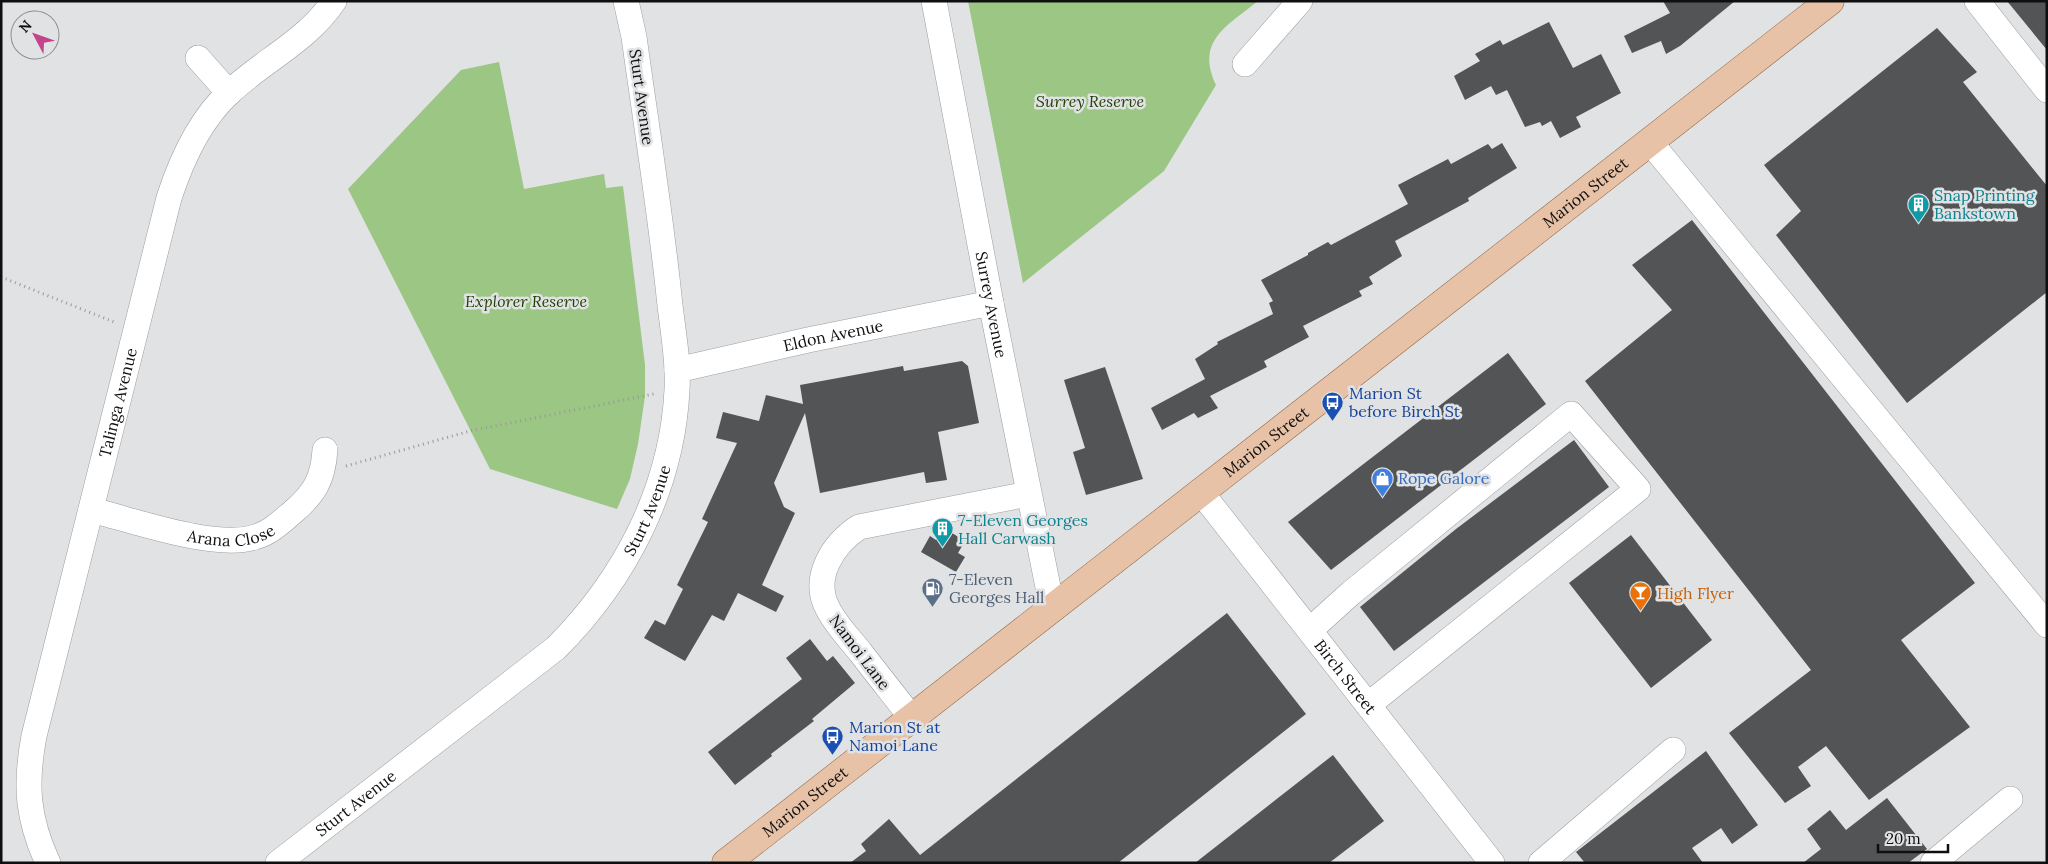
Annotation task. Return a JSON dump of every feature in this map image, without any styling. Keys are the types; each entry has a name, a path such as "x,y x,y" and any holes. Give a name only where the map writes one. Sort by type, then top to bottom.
{"main road":[{"name":"Marion Street","path":"726,863 1830,1"}],"street":[{"name":"Talinga Avenue","path":"48,863 33,824 28,784 30,760 136,327 176,176 200,131 229,93 292,46 310,29 334,1"},
{"name":"Sturt Avenue","path":"278,863 556,648 592,610 618,574 651,508 672,434 677,380 666,265 634,38 626,1"},
{"name":"Surrey Avenue","path":"934,1 1028,494 1052,607"},
{"path":"1245,64 1300,1"},
{"path":"1982,3 2047,90"},
{"path":"198,58 229,93"},
{"path":"1650,142 2047,625"},
{"name":"Eldon Avenue","path":"677,380 808,340 991,303"},
{"path":"1310,630 1351,593 1572,414 1638,489 1368,705"},
{"name":"Arana Close","path":"91,510 210,540 240,541 267,533 307,499 317,486 324,460"},
{"name":"Birch Street","path":"1200,491 1492,863"},
{"name":"Namoi Lane","path":"911,717 828,609 822,585 828,560 846,536 859,527 1028,494"},
{"path":"1541,863 1674,750"},
{"path":"1933,863 2010,799"}],"path":[{"path":"1,277 111,321 136,327"},
{"path":"324,460 361,462 470,431 677,380"}],"green space":[{"name":"Surrey Reserve","path":"968,1 1258,1 1235,18 1218,36 1212,46 1209,57 1216,85 1164,171 1023,283"},
{"name":"Explorer Reserve","path":"499,62 524,189 604,174 606,188 623,186 645,365 645,396 638,444 630,479 617,509 490,469 348,189 461,70"}],"building":[{"path":"1663,1 1735,1 1680,46 1666,54 1661,41 1632,53 1624,36 1670,13"},
{"path":"2007,1 2047,1 2047,50"},
{"path":"1549,22 1573,68 1601,54 1621,93 1576,117 1581,127 1560,138 1551,121 1542,126 1540,122 1525,127 1507,90 1496,95 1491,86 1465,100 1454,76 1480,61 1475,54 1500,40 1503,45"},
{"name":"Snap Printing Bankstown","path":"1937,28 1977,72 1963,82 2047,186 2047,292 1907,403 1776,235 1801,211 1764,165"},
{"path":"1502,143 1517,168 1468,198 1469,201 1395,241 1402,256 1369,277 1373,284 1359,291 1362,296 1303,326 1309,337 1264,361 1267,367 1210,396 1218,408 1198,418 1194,413 1162,430 1151,408 1205,379 1195,359 1218,344 1217,342 1273,314 1269,303 1273,301 1261,280 1328,242 1331,245 1408,204 1398,185 1448,159 1451,164 1488,144 1492,149"},
{"path":"1692,220 1975,583 1901,640 1970,727 1869,800 1826,746 1798,767 1811,786 1785,803 1729,733 1811,670 1585,381 1672,310 1632,265"},
{"path":"1508,353 1546,404 1331,570 1288,522"},
{"path":"962,361 968,366 979,423 938,432 947,480 926,483 924,472 820,493 805,413 774,483 784,507 795,513 762,585 784,596 776,612 738,593 724,621 712,615 685,661 644,638 655,620 665,625 683,589 677,585 708,522 702,519 737,443 716,438 723,412 759,421 766,395 803,404 800,385 903,366 904,371"},
{"path":"1105,367 1143,479 1086,495 1073,452 1085,448 1064,380"},
{"path":"1574,440 1609,487 1394,651 1360,607 1456,529"},
{"name":"7-Eleven Georges Hall Carwash","path":"944,528 965,541 958,553 965,557 956,572 921,552 930,536 936,540"},
{"name":"High Flyer","path":"1631,535 1712,640 1651,688 1569,583"},
{"path":"1227,613 1306,714 1118,863 850,863 866,851 861,844 889,819 920,855"},
{"path":"810,639 827,661 833,656 855,683 812,719 814,721 735,785 708,752 802,679 786,658"},
{"path":"1706,751 1758,825 1732,844 1721,828 1692,848 1703,863 1585,863 1576,852"},
{"path":"1333,755 1384,821 1329,863 1195,863"},
{"path":"1887,798 1927,849 1908,863 1803,863 1821,849 1807,829 1830,810 1846,830"}],"place":[{"name":"Snap Printing Bankstown","path":"1918,223"},
{"name":"Marion St before Birch St","path":"1333,421"},
{"name":"Rope Galore","path":"1382,497"},
{"name":"7-Eleven Georges Hall Carwash","path":"942,548"},
{"name":"7-Eleven Georges Hall","path":"933,607"},
{"name":"High Flyer","path":"1641,612"},
{"name":"Marion St at Namoi Lane","path":"833,755"}]}
